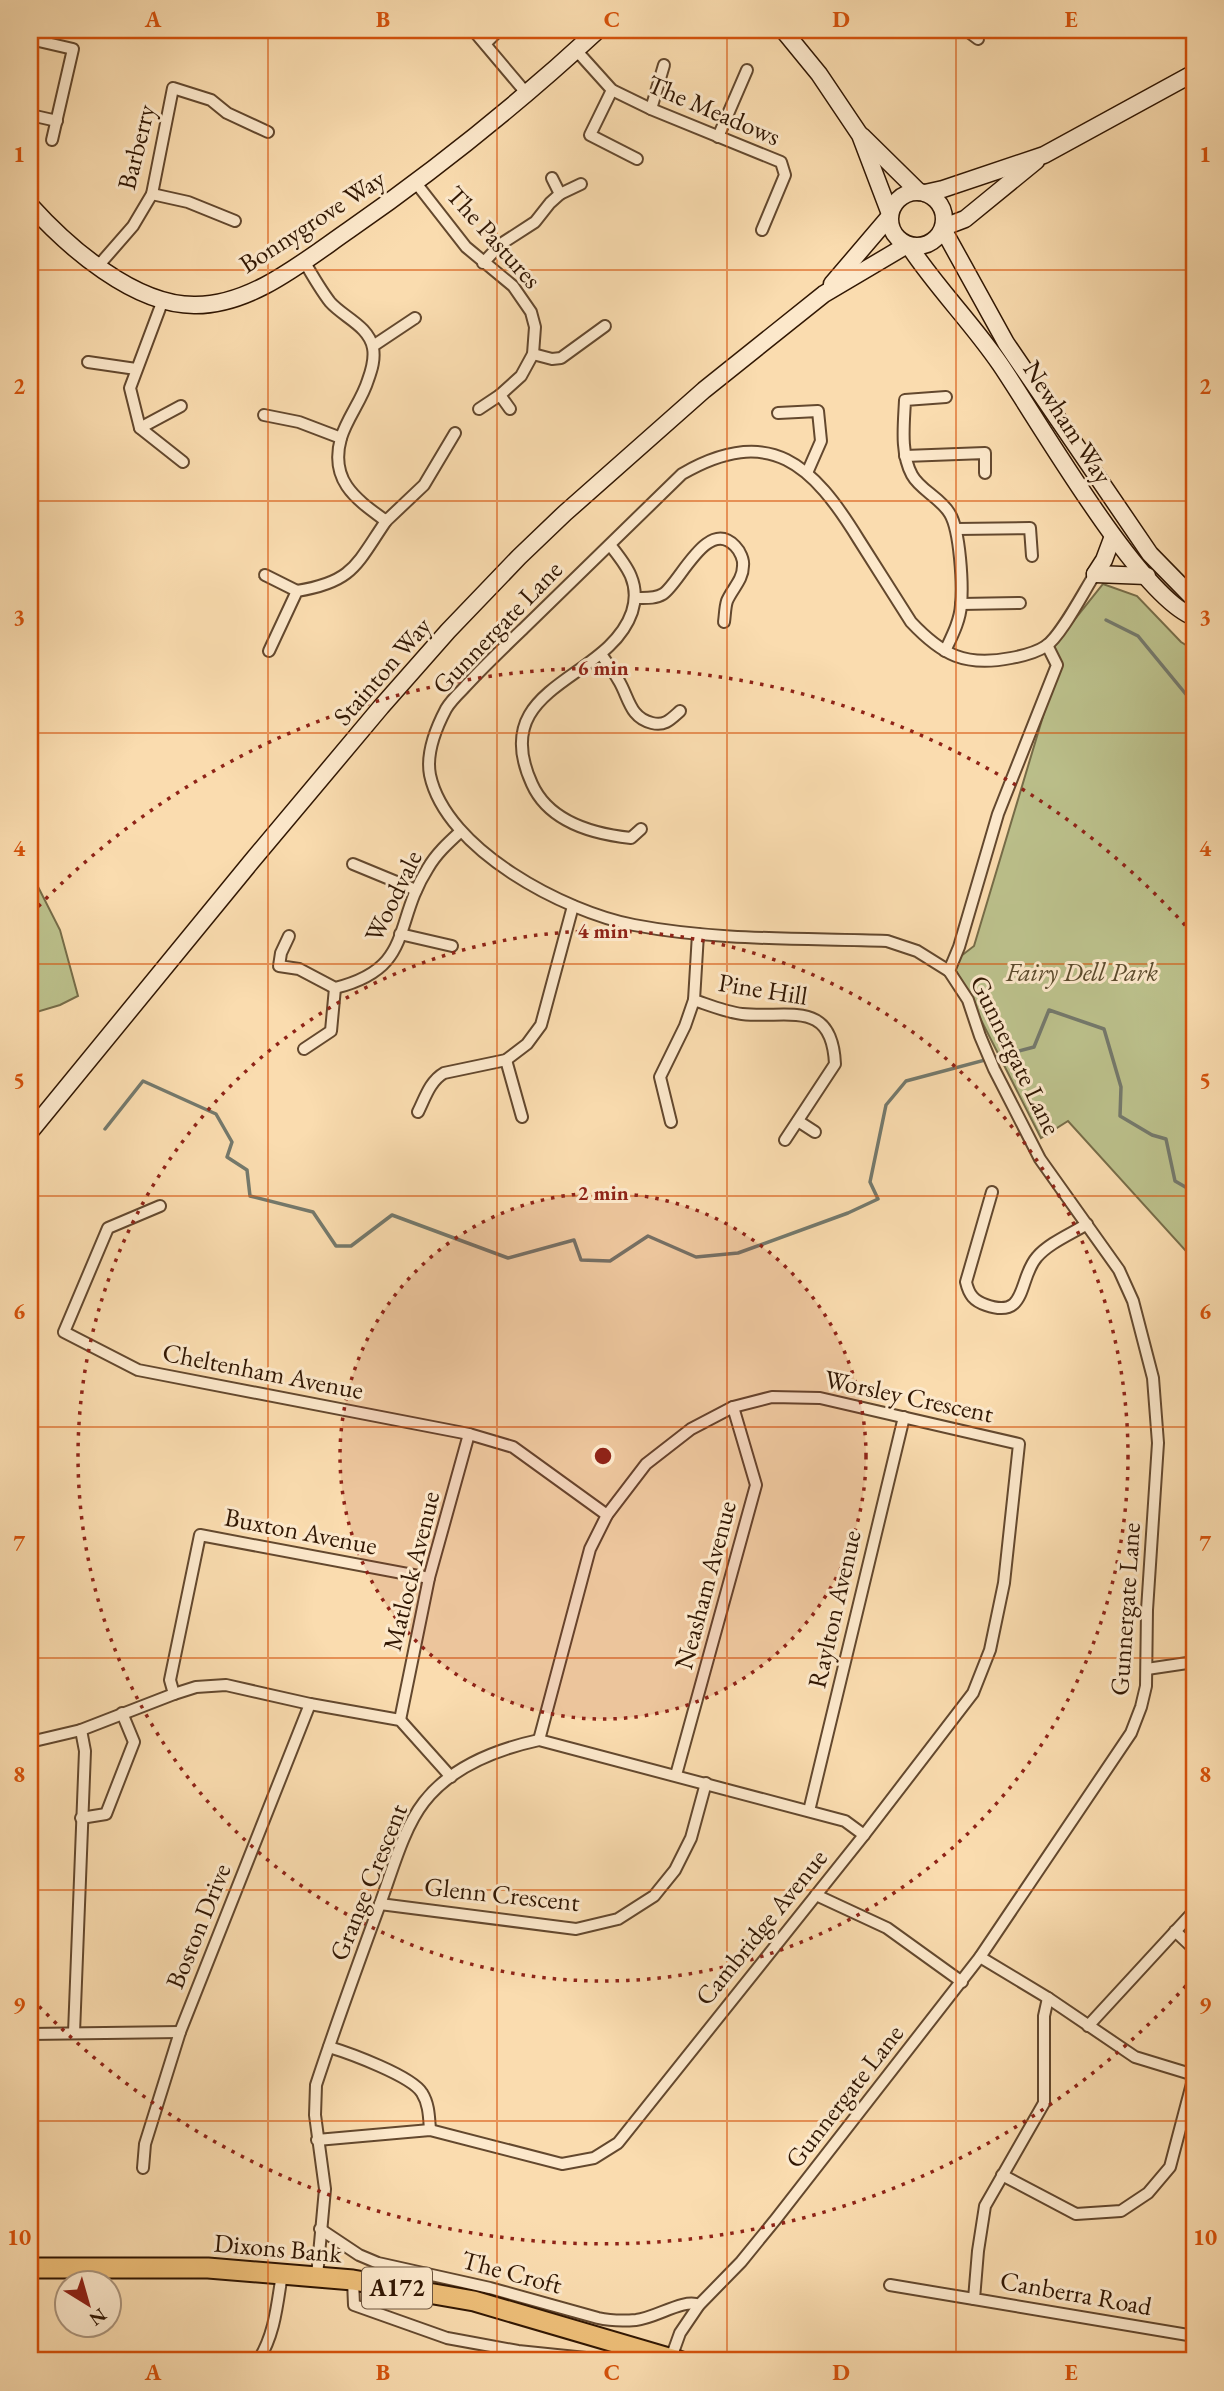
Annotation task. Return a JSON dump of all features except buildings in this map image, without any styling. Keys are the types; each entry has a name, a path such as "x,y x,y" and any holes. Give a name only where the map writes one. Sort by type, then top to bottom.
{"highway":[{"name":"Dixons Bank","path":"30,2268 208,2267 353,2280 474,2301 635,2356 675,2360"}],"street":[{"path":"339,30 347,30"},
{"path":"473,30 527,94"},
{"path":"486,43 499,30"},
{"name":"Bonnygrove Way","path":"30,205 50,228 131,288 163,300 191,305 218,304 258,288 304,261 416,183 527,94 598,30"},
{"path":"783,30 832,91 860,135 890,215 893,233 908,245 925,246 933,242 943,228 965,219 1044,155"},
{"path":"966,30 978,39"},
{"path":"30,39 73,50 52,140"},
{"name":"The Meadows","path":"576,50 612,90 651,109 781,162 785,175 762,230"},
{"path":"651,109 664,65"},
{"path":"718,137 747,70"},
{"path":"890,215 897,200 911,192 943,189 1044,155 1194,73"},
{"name":"Barberry","path":"99,265 133,226 152,194 173,88 211,100 227,113 268,132"},
{"path":"612,90 590,135 637,159"},
{"path":"35,116 57,121"},
{"path":"860,135 922,192 933,197 943,210 943,228"},
{"path":"552,178 560,194"},
{"name":"The Pastures","path":"416,183 466,247 524,298 535,327 533,354"},
{"path":"483,263 501,244 535,222 560,194 581,184"},
{"path":"152,194 188,202 234,221"},
{"name":"Stainton Way","path":"824,294 890,215"},
{"name":"Newham Way","path":"943,228 1006,343 1150,554 1194,599"},
{"name":"Stainton Way","path":"30,1132 251,862 448,631 519,557 603,478 704,390 824,294 908,245"},
{"name":"Newham Way","path":"908,245 1000,364 1113,536 1172,602 1194,617"},
{"path":"304,261 328,300 340,314 353,320 363,330 373,346 373,363 365,390 341,438 340,474 345,487 355,498 386,521"},
{"path":"163,300 130,388 141,428 183,462"},
{"path":"373,346 415,318"},
{"path":"479,409 521,376 533,354 552,359 561,358 606,326"},
{"path":"88,362 136,369"},
{"path":"500,395 510,409"},
{"path":"946,397 905,400 905,456 913,477 949,511 957,529 961,604 957,624 946,651"},
{"path":"141,428 181,406"},
{"path":"778,413 818,411 821,441 807,472"},
{"path":"264,415 299,422 341,438"},
{"path":"265,575 297,591 336,582 348,573 386,521 424,485 455,433"},
{"name":"Gunnergate Lane","path":"675,2360 680,2333 699,2305 741,2262 962,1982 1131,1733 1142,1707 1147,1669 1147,1610 1158,1443 1153,1378 1133,1301 1119,1270 1040,1159 994,1069 968,1000 949,971 917,951 887,941 698,934 632,925 573,906 516,875 460,832 437,800 430,773 430,750 447,707 485,665 682,474 705,461 741,452 769,454 790,461 807,472 835,501 911,622 927,638 946,651 969,661 988,663 1021,656 1047,645 1057,664 998,814 959,947 949,971"},
{"path":"905,456 985,453 985,473"},
{"path":"957,529 1030,528 1032,556"},
{"path":"1047,645 1104,561 1113,536"},
{"path":"636,598 654,598 662,594 697,551 710,542 723,540 734,544 744,565 740,579 726,603 724,622"},
{"path":"610,545 635,582 636,598 625,627 616,641 601,654 565,678 542,698 528,718 521,741 524,766 539,796 566,821 583,829 624,838 631,838 641,829"},
{"path":"1095,574 1147,576"},
{"path":"269,651 297,591"},
{"path":"961,604 1020,603"},
{"path":"601,654 620,681 634,713 642,721 667,723 680,711"},
{"name":"Woodvale","path":"335,988 360,982 382,968 394,952 416,890 427,868 460,832"},
{"path":"353,864 416,890"},
{"path":"418,1112 432,1082 438,1076 506,1060 527,1044 541,1025 573,906"},
{"path":"400,934 452,946"},
{"name":"Pine Hill","path":"698,934 694,1000 738,1014 802,1015 824,1025 830,1034 835,1064 785,1140"},
{"path":"289,936 281,953 279,966 299,969 335,988 331,1031 304,1049"},
{"path":"671,1122 660,1077 685,1026 694,1000"},
{"path":"506,1060 522,1117"},
{"path":"799,1121 815,1132"},
{"path":"992,1192 966,1282 968,1292 975,1301 988,1306 1000,1309 1010,1307 1019,1298 1034,1260 1087,1224"},
{"name":"Cheltenham Avenue","path":"160,1206 108,1228 64,1332 138,1370 469,1434 513,1447 607,1515"},
{"name":"Worsley Crescent","path":"539,1740 590,1549 607,1515 646,1464 691,1429 733,1407 772,1397 820,1398 1019,1444"},
{"name":"Neasham Avenue","path":"676,1775 756,1485 733,1407"},
{"name":"Raylton Avenue","path":"809,1811 904,1417"},
{"name":"Matlock Avenue","path":"400,1720 429,1578 469,1434"},
{"name":"Cambridge Avenue","path":"317,2140 430,2130 562,2164 594,2158 618,2143 864,1835 972,1693 990,1650 1004,1583 1019,1444"},
{"name":"Buxton Avenue","path":"174,1694 170,1680 200,1535 429,1578"},
{"path":"1147,1669 1194,1662"},
{"path":"30,1742 81,1730 196,1687 226,1685 400,1720 451,1777"},
{"name":"Boston Drive","path":"143,2168 145,2144 180,2032 310,1704"},
{"path":"81,1818 106,1814 134,1742 122,1713"},
{"path":"74,2033 85,1751 81,1730"},
{"name":"Grange Crescent","path":"317,2276 325,2189 314,2115 316,2085 402,1842 424,1802 451,1777 479,1760 509,1747 539,1740 845,1821 864,1835"},
{"name":"Glenn Crescent","path":"380,1904 576,1929 618,1919 654,1896 675,1870 691,1838 706,1783"},
{"path":"816,1895 887,1928 962,1982"},
{"path":"1088,2026 1194,1911"},
{"path":"1175,1931 1194,1950"},
{"path":"980,1957 1048,1998 1135,2057 1194,2076 1170,2166 1148,2193 1121,2211 1076,2214 1002,2175"},
{"name":"Canberra Road","path":"1048,1998 1044,2016 1044,2103 985,2206 974,2299 1194,2336"},
{"path":"30,2034 180,2032"},
{"path":"329,2047 349,2053 411,2082 422,2091 428,2107 430,2130"},
{"name":"The Croft","path":"320,2229 359,2255 378,2263 490,2288 598,2318 613,2321 636,2320 657,2316 685,2302 699,2305"},
{"path":"258,2361 275,2323 282,2274"},
{"path":"353,2280 354,2305 447,2338 518,2351 583,2358 583,2345"},
{"path":"890,2285 974,2299"}],"green space":[{"name":"Fairy Dell Park","path":"1103,584 1137,596 1181,642 1194,650 1194,1266 1186,1251 1068,1121 1041,1138 952,963 974,946 1059,663 1052,648"},
{"path":"30,871 60,930 78,996 60,1005 30,1014"}],"waterway":[{"path":"1106,620 1138,636 1194,704"},
{"path":"105,1129 143,1081 216,1114 232,1142 227,1157 247,1170 250,1196 313,1212 336,1246 351,1246 392,1215 508,1258 574,1240 581,1260 610,1261 648,1236 696,1257 738,1253 848,1213 878,1199 870,1182 886,1105 906,1081 1034,1047 1049,1010 1104,1029 1121,1087 1120,1116 1152,1135 1166,1139 1175,1181 1194,1192"},
{"path":"1194,1212 1191,1217 1194,1218"}]}
